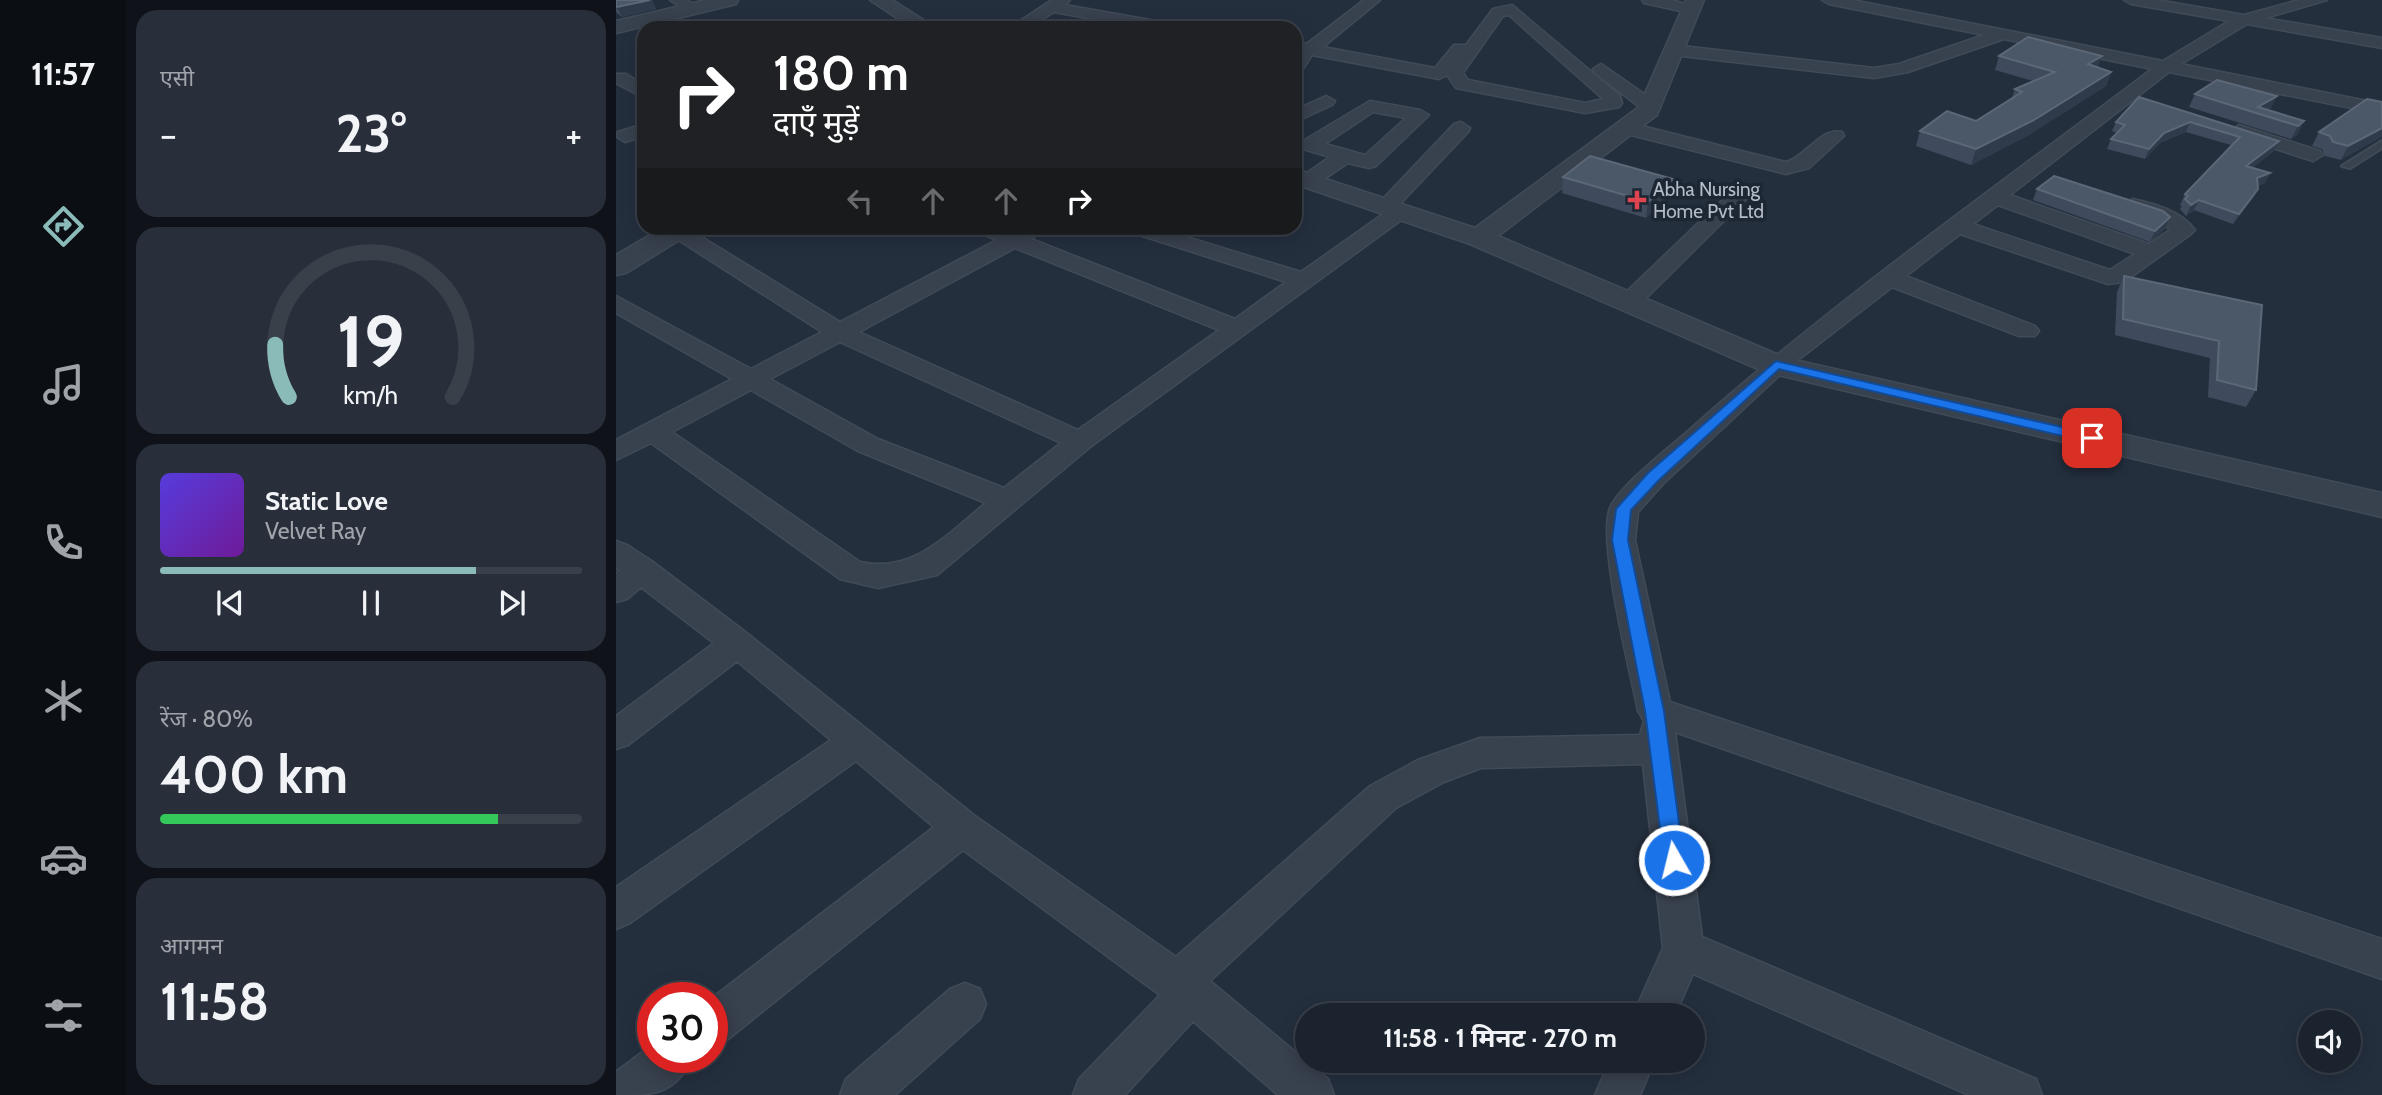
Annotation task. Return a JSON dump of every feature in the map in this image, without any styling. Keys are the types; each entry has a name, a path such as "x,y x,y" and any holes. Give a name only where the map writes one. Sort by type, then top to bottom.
{"street":[{"path":"618,24 684,5 729,0"},
{"path":"879,0 914,21"},
{"path":"1302,50 1373,0"},
{"path":"1479,238 1651,107 1693,4 1649,0"},
{"path":"1829,0 2382,109"},
{"path":"2131,0 2382,43"},
{"path":"1659,1003 1683,949 1655,711 1620,540 1624,509 1653,477 1776,365 1996,197 2041,174 2142,100 2165,67 2243,20 2320,0"},
{"path":"1302,50 1439,74 1494,1 1523,9 1568,50 1614,100 1613,103 1585,108 1462,84 1455,73 1498,12 1516,11 1568,50 1651,107"},
{"path":"1029,21 1057,4 1135,21"},
{"path":"1673,50 1845,72 1874,73 1902,68 2000,35"},
{"path":"620,78 637,89"},
{"path":"1302,113 1326,101"},
{"path":"1302,178 1345,156 1369,162 1420,116 1370,106 1310,145 1345,156"},
{"path":"2221,125 2313,155"},
{"path":"652,431 851,571 878,577 926,567 1080,441 1302,280 1394,209 1461,128"},
{"path":"1626,128 1786,168 1802,164 1835,136"},
{"path":"625,136 637,132"},
{"path":"1302,178 1479,238 1776,365 2382,505"},
{"path":"1629,302 1742,191"},
{"path":"1996,197 2153,253"},
{"path":"1958,226 2108,277 2122,276 2184,230 2166,216 2115,199"},
{"path":"616,267 668,235"},
{"path":"687,235 839,331 1080,441"},
{"path":"616,451 1022,235"},
{"path":"1030,235 1236,328"},
{"path":"1159,235 1302,280"},
{"path":"1891,278 2027,331"},
{"path":"616,303 868,445 1008,501"},
{"path":"625,571 737,643 962,828 1184,987 1312,1095"},
{"path":"616,734 737,643"},
{"path":"1655,711 2382,959"},
{"path":"616,910 857,741"},
{"path":"1094,1095 1184,987 1383,797 1431,771 1480,753 1660,749"},
{"path":"728,1012 962,828"},
{"path":"1683,949 2020,1095"},
{"path":"862,1095 965,1004"},
{"path":"623,1095 651,1073"}],"lane":[{"path":"2347,166 2382,144"}],"building":[{"path":"616,0 650,0 617,7"},
{"path":"2028,37 2102,56 2088,64 2111,72 2034,120 1976,149 1920,131 1947,111 1976,121 2022,92 2015,89 2055,72 1999,56"},
{"path":"2217,80 2277,96 2258,107 2304,121 2298,126 2195,94"},
{"path":"2139,97 2279,141 2246,166 2270,173 2257,178 2258,189 2239,214 2199,200 2191,205 2185,199 2188,196 2185,194 2240,137 2190,122 2164,133 2149,149 2111,139 2125,125 2116,122"},
{"path":"2367,99 2382,102 2382,128 2348,146 2333,142 2330,136 2319,132"},
{"path":"1590,156 1673,179 1648,202 1563,177"},
{"path":"2054,176 2163,211 2170,217 2155,231 2037,189"},
{"path":"2124,276 2262,305 2256,390 2217,380 2219,341 2123,319"}],"place":[{"name":"Abha Nursing Home Pvt Ltd","path":"1637,200"}],"route":[{"path":"1674,860 1655,711 1620,540 1624,509 1653,477 1776,365 2092,438"}]}
